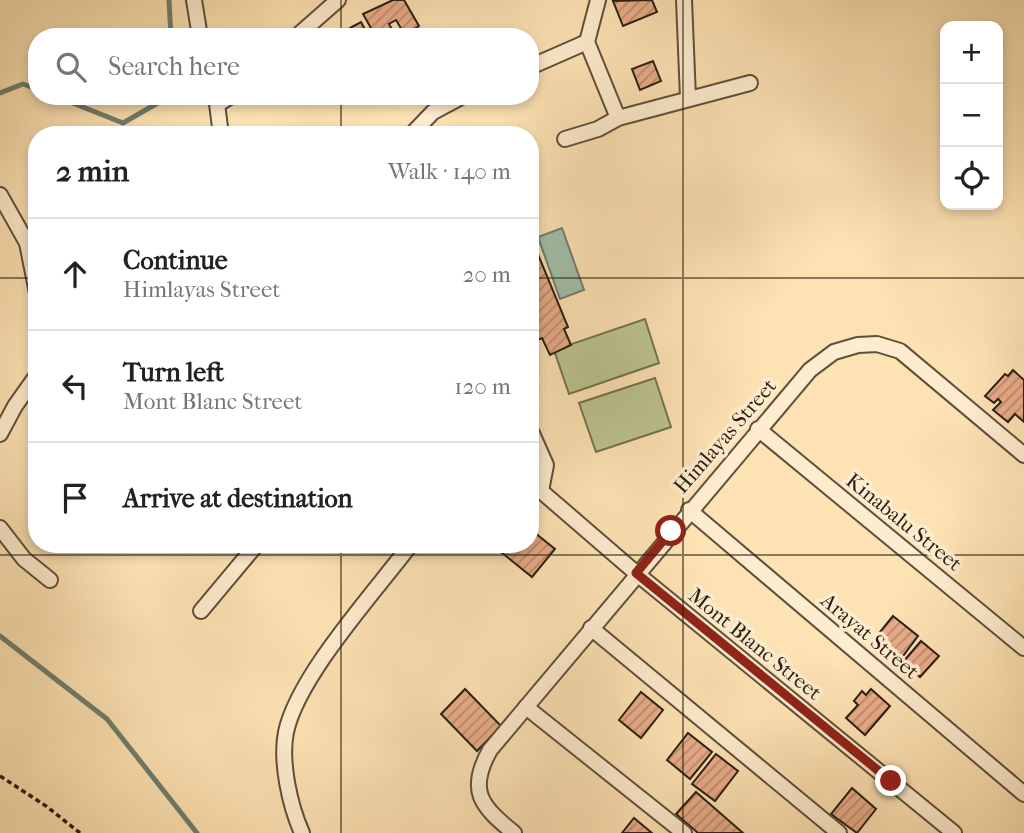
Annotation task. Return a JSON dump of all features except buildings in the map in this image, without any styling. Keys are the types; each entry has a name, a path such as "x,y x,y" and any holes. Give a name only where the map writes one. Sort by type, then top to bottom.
{"street":[{"path":"194,0 199,28"},
{"path":"306,28 338,0"},
{"path":"598,0 587,42 618,118"},
{"path":"684,0 688,98"},
{"path":"539,63 587,42"},
{"path":"565,139 598,129 618,118 750,83"},
{"path":"218,105 220,126"},
{"path":"420,126 433,112 446,105"},
{"path":"0,195 28,248"},
{"name":"Himlayas Street","path":"514,833 482,803 478,788 480,768 490,750 758,429 810,370 834,352 877,344 900,351 1024,455"},
{"path":"0,434 28,388"},
{"name":"Kinabalu Street","path":"758,429 1024,648"},
{"path":"539,449 546,465 539,482"},
{"name":"Mont Blanc Street","path":"539,492 954,833"},
{"name":"Arayat Street","path":"689,510 1022,787"},
{"path":"0,528 24,559 50,580"},
{"path":"201,611 249,553"},
{"path":"302,833 286,776 285,734 299,694 404,553"},
{"path":"591,628 839,833"},
{"path":"526,707 684,833"}],"path":[{"path":"0,776 46,806 80,833"}],"green space":[{"path":"645,319 659,363 569,394 554,350"},
{"path":"655,378 671,427 596,452 579,403"}],"shaded area":[{"path":"562,228 584,290 560,299 539,237"}],"waterway":[{"path":"169,0 171,28"},
{"path":"0,93 23,84 28,86"},
{"path":"78,105 123,123 154,105"},
{"path":"0,636 107,719 197,833"}],"route":[{"path":"671,531 636,573 891,781"}]}
